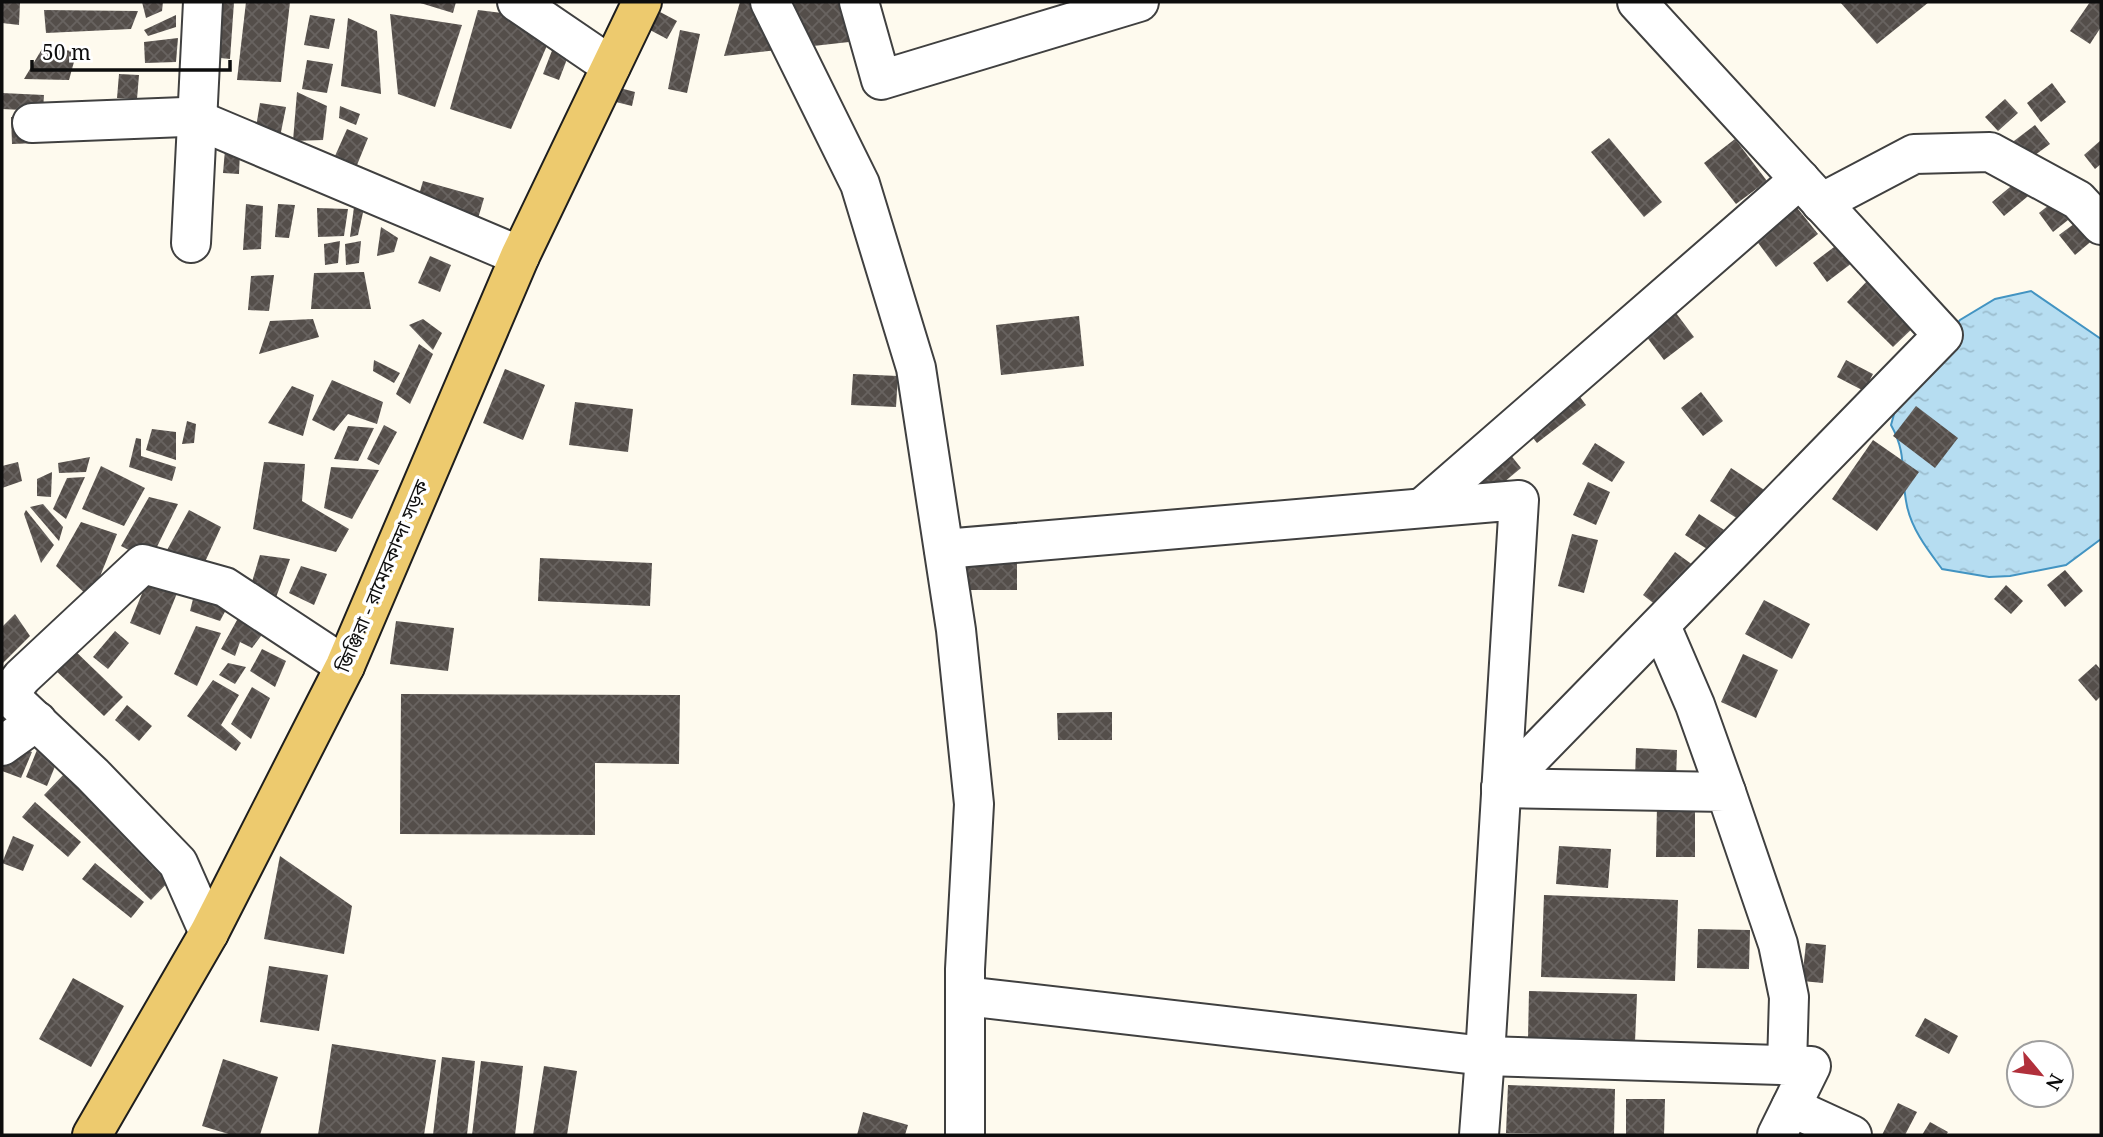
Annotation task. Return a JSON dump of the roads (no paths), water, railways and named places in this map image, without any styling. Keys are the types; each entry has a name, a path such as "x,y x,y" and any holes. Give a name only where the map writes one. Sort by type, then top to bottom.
{"main road":[{"name":"জিঞ্জিরা - রামেরকান্দা সড়ক","path":"92,1135 209,933 345,666 520,256 642,2"}],"street":[{"path":"191,243 203,2"},
{"path":"517,2 611,66"},
{"path":"770,2 860,184 916,368 957,630 974,804 965,996 965,1135"},
{"path":"859,2 881,80 1139,2"},
{"path":"1501,788 1943,335 1637,2"},
{"path":"32,123 184,117 198,120 520,256"},
{"path":"1422,508 1811,191 1914,153 1990,152 2078,200 2101,225"},
{"path":"944,550 1518,500 1479,1135"},
{"path":"209,933 178,863 93,775 5,692 143,564 225,587 345,666"},
{"path":"1661,626 1695,705 1727,792 1781,957 1789,997 1787,1065"},
{"path":"2,746 37,721"},
{"path":"1501,788 1727,792"},
{"path":"965,996 1485,1056 1811,1066 1784,1121 1852,1135"}],"water":[{"path":"2031,291 2101,339 2101,539 2066,565 2010,576 1989,577 1942,569 1921,539 1909,515 1900,446 1891,425 1896,407 1960,320 1995,299"}]}
